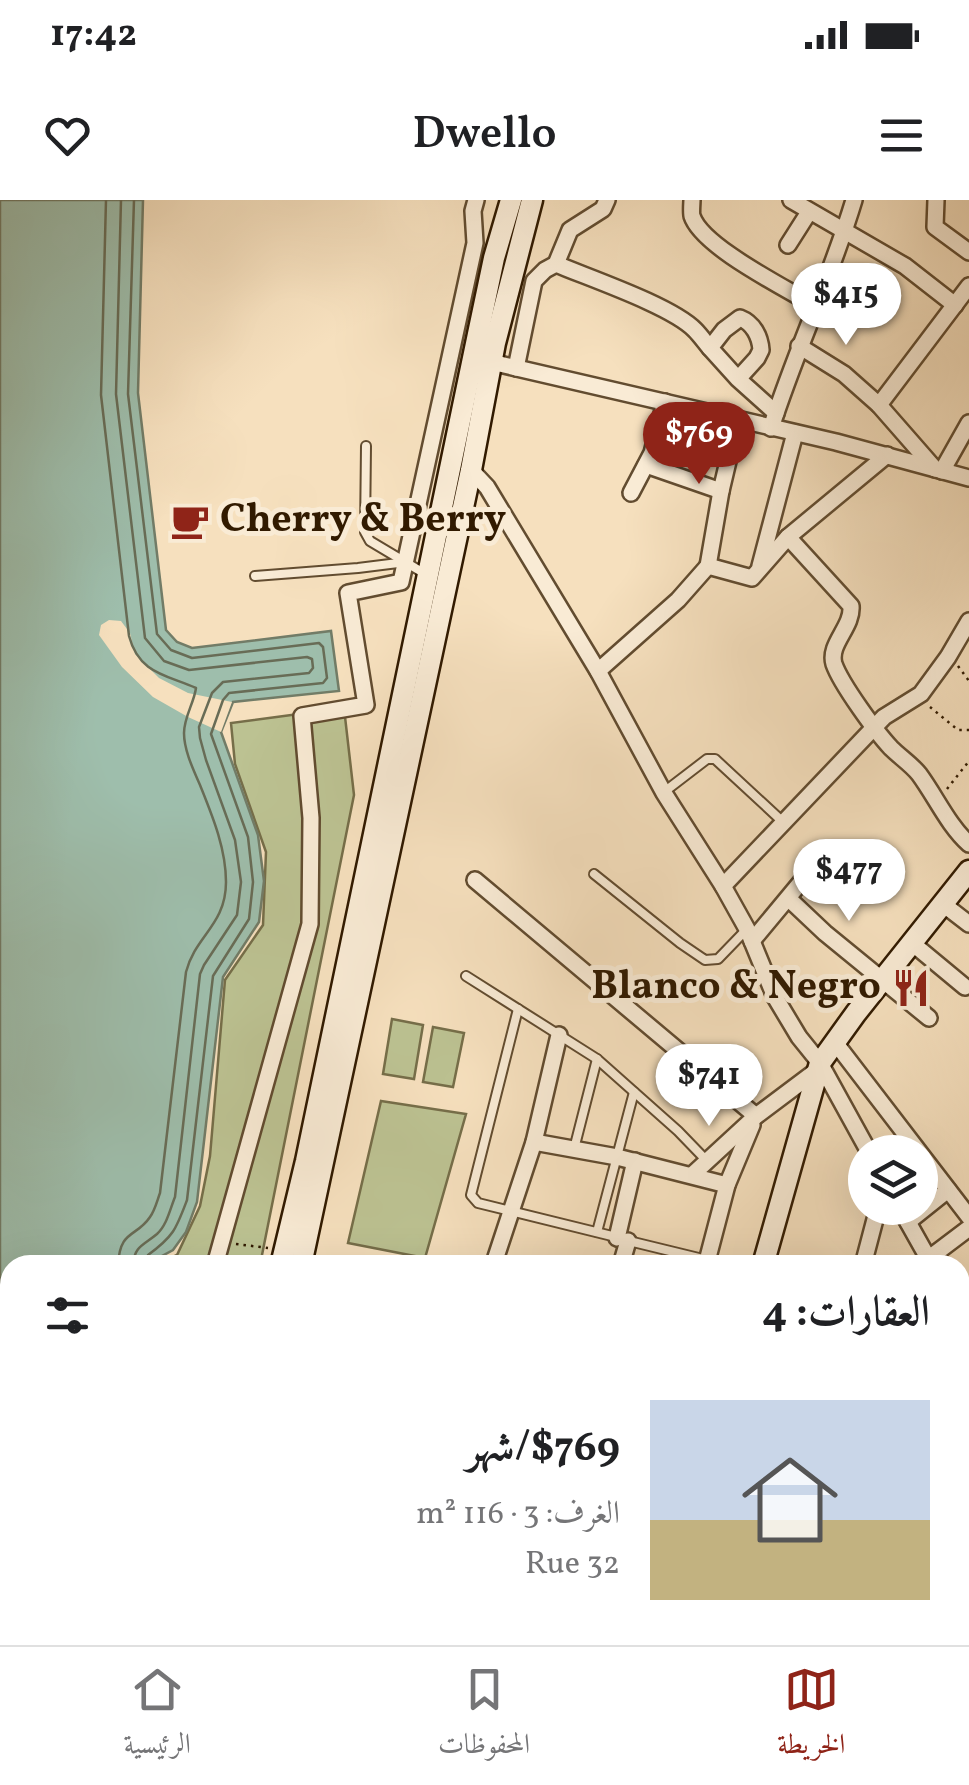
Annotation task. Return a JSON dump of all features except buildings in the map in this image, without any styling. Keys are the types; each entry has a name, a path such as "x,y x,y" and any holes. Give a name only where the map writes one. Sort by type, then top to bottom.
{"main road":[{"path":"284,1255 494,258 510,200"},
{"path":"304,1255 472,470 491,362 532,200"},
{"path":"766,1255 818,1067 969,871"}],"street":[{"path":"217,1255 310,924 311,818 302,716 366,705 348,593 401,582 475,243 476,200"},
{"path":"516,368 534,281 556,264 570,230 602,209 607,200"},
{"path":"692,200 692,215 704,235 815,306"},
{"path":"791,200 906,266 955,305"},
{"path":"774,420 854,200"},
{"path":"936,200 935,227 969,252"},
{"path":"788,246 809,212"},
{"path":"556,264 683,320 774,420 795,432 969,478"},
{"path":"879,404 969,286"},
{"path":"710,348 736,319 746,320 752,326 762,350 738,378"},
{"path":"800,346 844,374 879,404 938,470"},
{"path":"491,362 738,419 774,420"},
{"path":"631,493 646,465 665,402"},
{"path":"598,671 678,600 708,566 738,419"},
{"path":"938,470 969,423"},
{"path":"759,570 795,432"},
{"path":"708,566 750,578 788,537 887,455"},
{"path":"646,465 721,491"},
{"path":"472,470 487,488 598,671 664,793 750,935 775,998 859,1135"},
{"path":"788,537 851,606 846,630 833,652 834,660 874,728 917,772 969,844"},
{"path":"723,886 874,728 893,710 917,696 969,622"},
{"path":"750,935 789,899 826,852"},
{"path":"474,880 756,1116"},
{"path":"789,899 824,933 929,1018"},
{"path":"943,904 969,924"},
{"path":"912,943 965,987"},
{"path":"497,1255 534,1142 559,1034"},
{"path":"834,1042 969,1217"},
{"path":"692,1175 756,1116 818,1067"},
{"path":"708,1255 727,1185 756,1116"},
{"path":"534,1142 635,1161 727,1185"},
{"path":"621,1255 635,1161"},
{"path":"938,1196 948,1190"},
{"path":"866,1255 874,1225"},
{"path":"910,1225 926,1255"},
{"path":"938,1255 969,1228"}],"lane":[{"path":"366,446 365,532 370,541 427,575"},
{"path":"255,576 406,562"},
{"path":"664,793 702,762 715,759 783,822"},
{"path":"594,874 705,960 718,959 750,935"},
{"path":"466,976 597,1058 708,1160"},
{"path":"518,1008 471,1195 478,1204 679,1255"},
{"path":"574,1150 597,1058"},
{"path":"597,1232 634,1091"}],"path":[{"path":"917,696 958,730 969,730"},
{"path":"937,802 969,761"},
{"path":"221,1242 271,1255"}],"shaded area":[{"path":"344,708 354,795 262,1255 177,1255 200,1206 210,1156 225,980 263,925 266,852 235,764 231,723"},
{"path":"392,1019 423,1025 414,1079 383,1074"},
{"path":"433,1027 464,1033 453,1087 423,1082"},
{"path":"381,1101 466,1114 426,1255 348,1243"}],"water":[{"path":"0,200 143,200 138,393 166,630 177,642 192,648 331,631 339,691 233,702 221,732 258,835 264,881 259,922 223,977 197,1202 186,1232 173,1250 164,1255 0,1255"}],"pier":[{"path":"109,620 121,621 130,633 135,654 159,678 188,693 232,702 221,732 153,697 122,667 99,635 101,625"}],"place":[{"name":"Cherry & Berry","path":"190,521"},
{"name":"Blanco & Negro","path":"911,988"}]}
